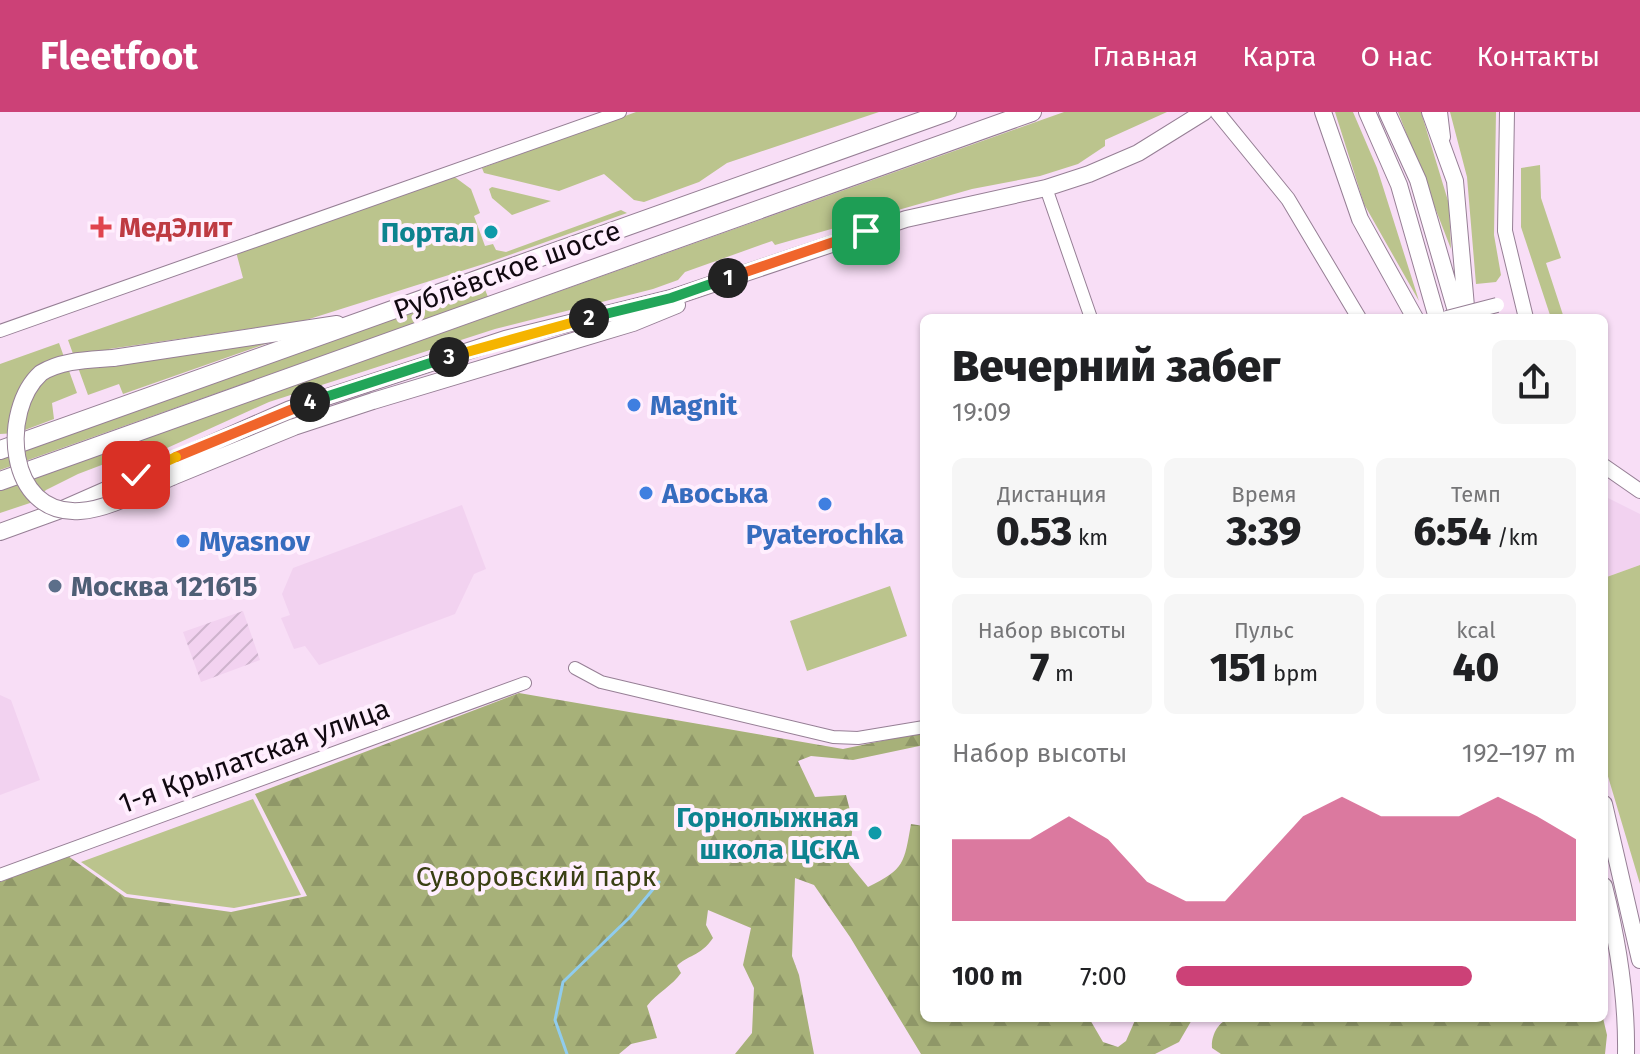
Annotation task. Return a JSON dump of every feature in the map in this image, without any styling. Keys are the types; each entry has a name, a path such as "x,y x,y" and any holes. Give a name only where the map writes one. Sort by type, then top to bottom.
{"main road":[{"path":"894,131 931,112"},
{"name":"Рублёвское шоссе","path":"0,450 947,112"},
{"name":"Рублёвское шоссе","path":"0,481 1032,112"},
{"path":"0,532 58,511 290,409 505,339 637,307 709,285 906,219 1046,188 1138,153 1204,112"},
{"path":"1323,112 1360,219 1413,314"},
{"path":"1367,112 1399,185 1436,314"},
{"path":"1387,112 1418,180 1457,314"},
{"path":"1430,112 1455,181 1467,314"},
{"path":"358,320 71,362 40,374 19,396 9,415 8,442 16,474 32,494 61,508 78,511 99,507 294,427 633,323 673,307 709,285"},
{"path":"1608,821 1640,960"},
{"path":"1608,902 1617,937 1626,1014 1626,1054"}],"street":[{"path":"0,331 620,112"},
{"path":"1217,112 1288,199 1357,314"},
{"path":"1440,112 1445,149"},
{"path":"1507,112 1505,231 1525,314"},
{"path":"1046,188 1090,314"},
{"path":"1462,314 1519,299"},
{"path":"1608,469 1640,491"},
{"path":"575,668 601,682 833,737 858,738 920,728"},
{"name":"1-я Крылатская улица","path":"0,875 525,683"}],"shaded area":[{"path":"1608,498 1640,514 1640,565 1608,577"},
{"path":"462,505 486,569 474,574 455,614 319,665 305,646 294,649 281,618 290,615 282,594 293,568"},
{"path":"243,611 260,660 201,682 183,632"},
{"path":"0,695 11,700 40,780 0,795"}],"green space":[{"path":"636,112 879,112 727,163 699,182 644,202 634,200 604,174 559,191 484,173 482,168"},
{"path":"1064,112 1167,112 1105,140 1105,146 1078,164 1040,176 972,189 775,245 772,241 685,272 678,280 653,289 495,329 269,402 145,458 141,450 78,474 46,490 33,502 0,513 0,490"},
{"path":"1335,112 1353,112 1377,168 1419,301 1364,204"},
{"path":"1398,112 1421,112 1449,204 1451,249"},
{"path":"1450,112 1496,112 1494,235 1501,275 1496,282 1476,284 1467,177"},
{"path":"1540,165 1541,198 1561,258 1546,263 1563,314 1550,314 1521,227 1521,168"},
{"path":"452,175 471,189 480,213 474,216 485,246 493,244 496,250 506,252 621,210 627,213 490,262 303,321 109,349 110,364 274,341 123,394 119,384 88,395 68,340 243,278 235,248"},
{"path":"492,187 551,201 512,215 492,198 489,189"},
{"path":"484,287 488,297 0,470 0,457"},
{"path":"59,343 77,393 52,403 54,419 17,433 0,434 0,364"},
{"path":"1640,565 1640,884 1608,776 1608,577"},
{"path":"890,586 907,636 807,671 790,621"},
{"name":"Суворовский парк","path":"519,693 843,749 920,733 920,746 853,760 811,756 798,761 815,797 846,795 853,822 849,864 868,887 896,869 907,848 911,824 920,825 920,1022 1091,1022 1103,1042 1118,1047 1126,1041 1134,1022 1191,1022 1179,1042 1155,1054 921,1054 850,937 814,885 795,878 792,956 799,975 814,1054 735,1054 752,1033 754,988 743,965 751,928 708,910 706,925 713,938 703,949 677,966 681,973 647,1006 657,1038 631,1044 619,1054 0,1054 0,882 68,856 125,897 231,912 307,896 255,794"},
{"path":"253,799 301,895 234,908 127,894 81,862"},
{"path":"1224,1022 1604,1022 1607,1035 1605,1054 1221,1054 1212,1048 1219,1026"}],"waterway":[{"path":"567,1054 555,1020 563,982 630,917 659,882"}],"place":[{"name":"МедЭлит","path":"101,227"},
{"name":"Портал","path":"491,232"},
{"name":"Magnit","path":"634,405"},
{"name":"Авоська","path":"646,493"},
{"name":"Pyaterochka","path":"825,504"},
{"name":"Myasnov","path":"183,541"},
{"name":"Москва 121615","path":"55,586"},
{"name":"Горнолыжная школа ЦСКА","path":"875,833"}],"route":[{"path":"136,475 290,409 505,339 671,298 866,231"}]}
